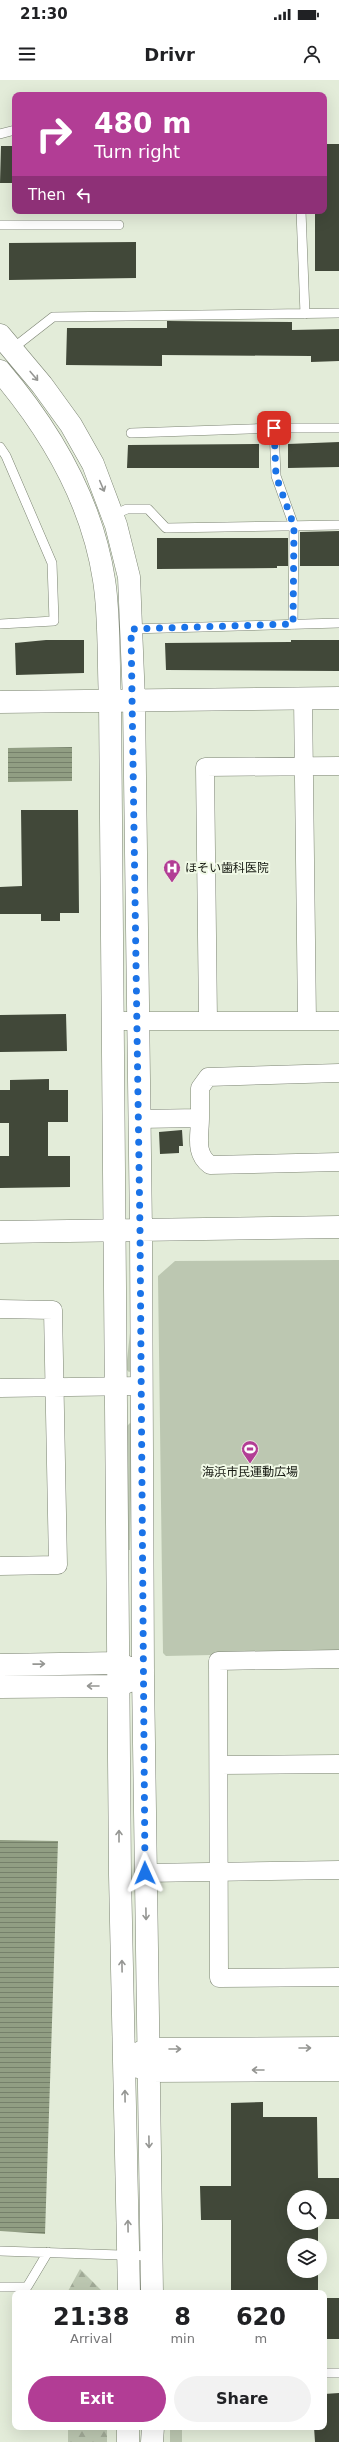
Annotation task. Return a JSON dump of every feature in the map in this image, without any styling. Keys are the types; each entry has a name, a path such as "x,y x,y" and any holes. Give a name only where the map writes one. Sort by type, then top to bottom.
{"street":[{"path":"6,342 42,384 71,425 93,464 113,515 129,577 134,701 145,1873 152,2290"},
{"path":"2,378 24,399 51,439 72,478 93,533 104,581 110,701 120,1875 129,2290"},
{"path":"303,698 307,1021"},
{"path":"0,702 339,698"},
{"path":"208,1020 205,767 339,766"},
{"path":"112,1021 339,1021"},
{"path":"339,1073 208,1077 200,1088 199,1151 202,1159 210,1165 339,1162"},
{"path":"139,1119 200,1118"},
{"path":"0,1232 339,1227"},
{"path":"0,1309 54,1310 58,1565 0,1566"},
{"path":"0,1388 140,1386"},
{"path":"339,1659 218,1661 219,1978 339,1977"},
{"path":"0,1664 118,1663 143,1674"},
{"path":"0,1687 119,1686 143,1674"},
{"path":"219,1765 339,1764"},
{"path":"145,1873 339,1870"},
{"path":"124,2060 148,2049 339,2048"},
{"path":"124,2060 148,2071 339,2070"},
{"path":"128,2430 128,2442"},
{"path":"152,2442 153,2430"}],"lane":[{"path":"0,134 12,131"},
{"path":"301,214 305,314"},
{"path":"0,225 119,225"},
{"path":"6,342 53,317 339,313"},
{"path":"274,428 276,476 294,526 293,624"},
{"path":"131,433 274,428 339,428"},
{"path":"0,447 6,456 52,563 54,622 0,624"},
{"path":"113,515 127,509 148,509 166,528 339,525"},
{"path":"131,629 339,623"},
{"path":"0,2251 151,2256"},
{"path":"0,2286 27,2288 48,2252"},
{"path":"327,2373 339,2373"}],"green space":[{"name":"海浜市民運動広場","path":"339,1260 339,1652 166,1656 163,1653 158,1276 175,1261"},
{"path":"130,1333 132,1333 131,1371 129,1372 126,1369"},
{"path":"130,1423 132,1424 130,1550 128,1550 127,1426"},
{"path":"80,2269 101,2290 69,2290"},
{"path":"68,2430 107,2430 107,2442 68,2442"},
{"path":"170,2430 182,2430 182,2442 170,2442"}],"shaded area":[{"path":"72,747 72,781 8,782 8,748"},
{"path":"0,1840 58,1841 45,2234 0,2231"}],"building":[{"path":"327,144 339,144 339,271 315,271 315,214 327,214"},
{"path":"1,146 12,146 12,183 0,183"},
{"path":"136,242 136,278 9,280 9,243"},
{"path":"167,321 292,322 292,330 339,329 339,361 311,362 311,356 162,355 162,366 66,365 67,328 167,328"},
{"path":"339,442 339,467 288,468 288,444"},
{"path":"259,444 259,468 127,468 128,445"},
{"path":"339,531 339,566 300,566 300,532"},
{"path":"157,538 288,538 288,566 277,566 277,568 157,569"},
{"path":"46,640 84,640 84,673 16,675 15,643"},
{"path":"291,640 339,640 339,671 166,670 165,643 291,642"},
{"path":"21,810 78,810 79,913 60,913 60,921 41,921 41,914 0,914 0,887 22,886"},
{"path":"66,1014 67,1051 0,1052 0,1015"},
{"path":"49,1079 49,1090 68,1090 68,1122 48,1122 48,1156 70,1156 70,1187 0,1188 0,1156 9,1156 9,1123 0,1123 0,1090 10,1090 10,1080"},
{"path":"182,1130 183,1146 179,1146 179,1153 160,1154 159,1132"},
{"path":"263,2102 263,2117 317,2117 318,2178 339,2178 339,2219 327,2219 327,2190 287,2190 287,2230 318,2230 318,2238 287,2238 287,2278 318,2278 318,2290 231,2290 231,2220 201,2220 200,2186 231,2186 231,2103"},
{"path":"327,2298 339,2298 339,2339 327,2339"},
{"path":"339,2393 339,2442 315,2442 314,2430 327,2430 327,2394"}],"place":[{"name":"ほそい歯科医院","path":"172,883"},
{"name":"海浜市民運動広場","path":"250,1464"}],"route":[{"path":"145,1873 140,1231 134,701 131,629 293,624 294,526 276,476 274,428"}]}
